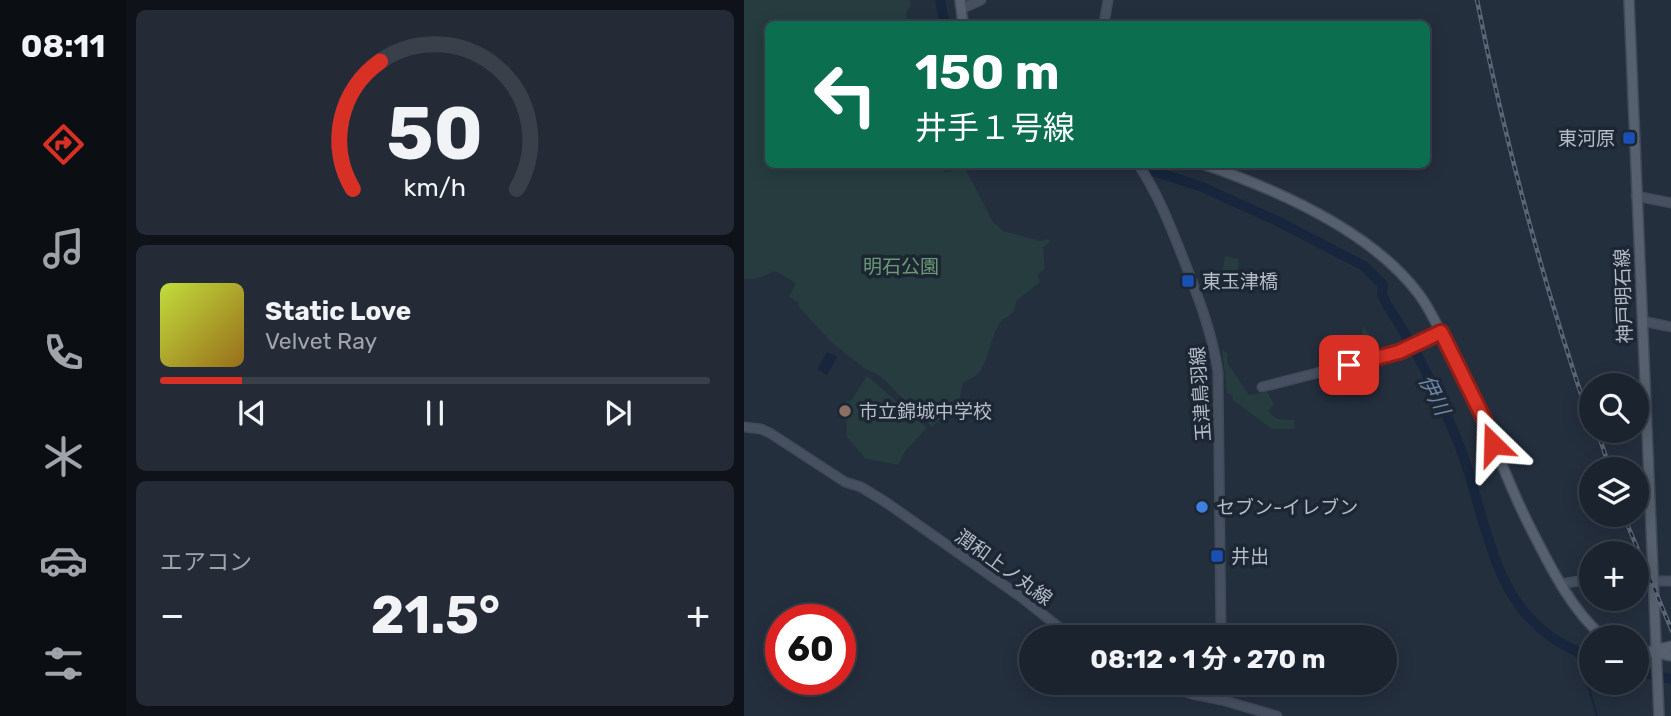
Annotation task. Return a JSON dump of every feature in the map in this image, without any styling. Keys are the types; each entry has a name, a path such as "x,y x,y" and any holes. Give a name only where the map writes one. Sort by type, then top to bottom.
{"main road":[{"name":"神戸明石線","path":"1629,0 1659,716"},
{"path":"1213,168 1300,204 1383,257 1420,295 1484,419 1510,487 1560,584 1591,625"},
{"path":"1655,654 1671,646"},
{"path":"1649,652 1671,656"}],"street":[{"path":"960,5 981,0"},
{"path":"1104,21 1107,0"},
{"name":"玉津鳥羽線","path":"1140,168 1160,200 1214,342 1218,372 1221,625"},
{"path":"1636,196 1671,204"},
{"path":"1642,321 1671,327"},
{"path":"1262,387 1399,352 1439,333"},
{"name":"潤和上ノ丸線","path":"744,427 770,433 845,482 874,494 1021,597 1056,625"},
{"path":"1649,582 1671,580"},
{"path":"1560,584 1579,581"},
{"path":"1198,695 1222,699 1256,713 1277,716"}],"green space":[{"name":"明石公園","path":"744,0 910,0 911,5 906,13 908,21 765,21 765,168 943,168 945,172 965,168 993,222 1003,231 1040,241 1049,239 1050,242 1043,247 1045,268 1038,275 1040,282 1016,301 1011,314 998,326 978,374 963,383 959,401 932,427 879,375 865,369 831,342 799,307 798,302 789,297 796,283 776,271 755,279 744,279"},
{"path":"1225,256 1239,259 1236,281 1222,279"},
{"path":"1363,326 1381,354 1362,358 1360,344"},
{"path":"1222,349 1228,354 1227,362 1249,395 1267,392 1274,404 1268,411 1277,419 1294,420 1295,429 1272,429 1233,400 1232,395 1227,393"},
{"path":"867,376 927,428 906,450 898,465 865,458 847,437 846,400 851,401"}],"water":[{"path":"827,352 837,357 827,375 817,369"}],"waterway":[{"name":"伊川","path":"940,0 944,21"},
{"name":"伊川","path":"1144,168 1202,187 1275,220 1364,266 1383,285 1382,294 1387,305 1417,354 1451,424 1488,539 1513,596 1532,621 1557,641 1579,651"},
{"path":"1573,651 1583,668 1597,716"},
{"name":"伊川","path":"1649,674 1672,679"}],"railway":[{"path":"1477,0 1527,214 1579,387"},
{"path":"1601,443 1606,457"},
{"path":"1628,527 1672,631"}],"place":[{"name":"東河原","path":"1629,138"},
{"name":"東玉津橋","path":"1188,281"},
{"name":"市立錦城中学校","path":"845,411"},
{"name":"セブン-イレブン","path":"1202,507"},
{"name":"井出","path":"1217,556"}],"route":[{"path":"1349,365 1399,352 1441,332 1484,419 1493,444"}]}
